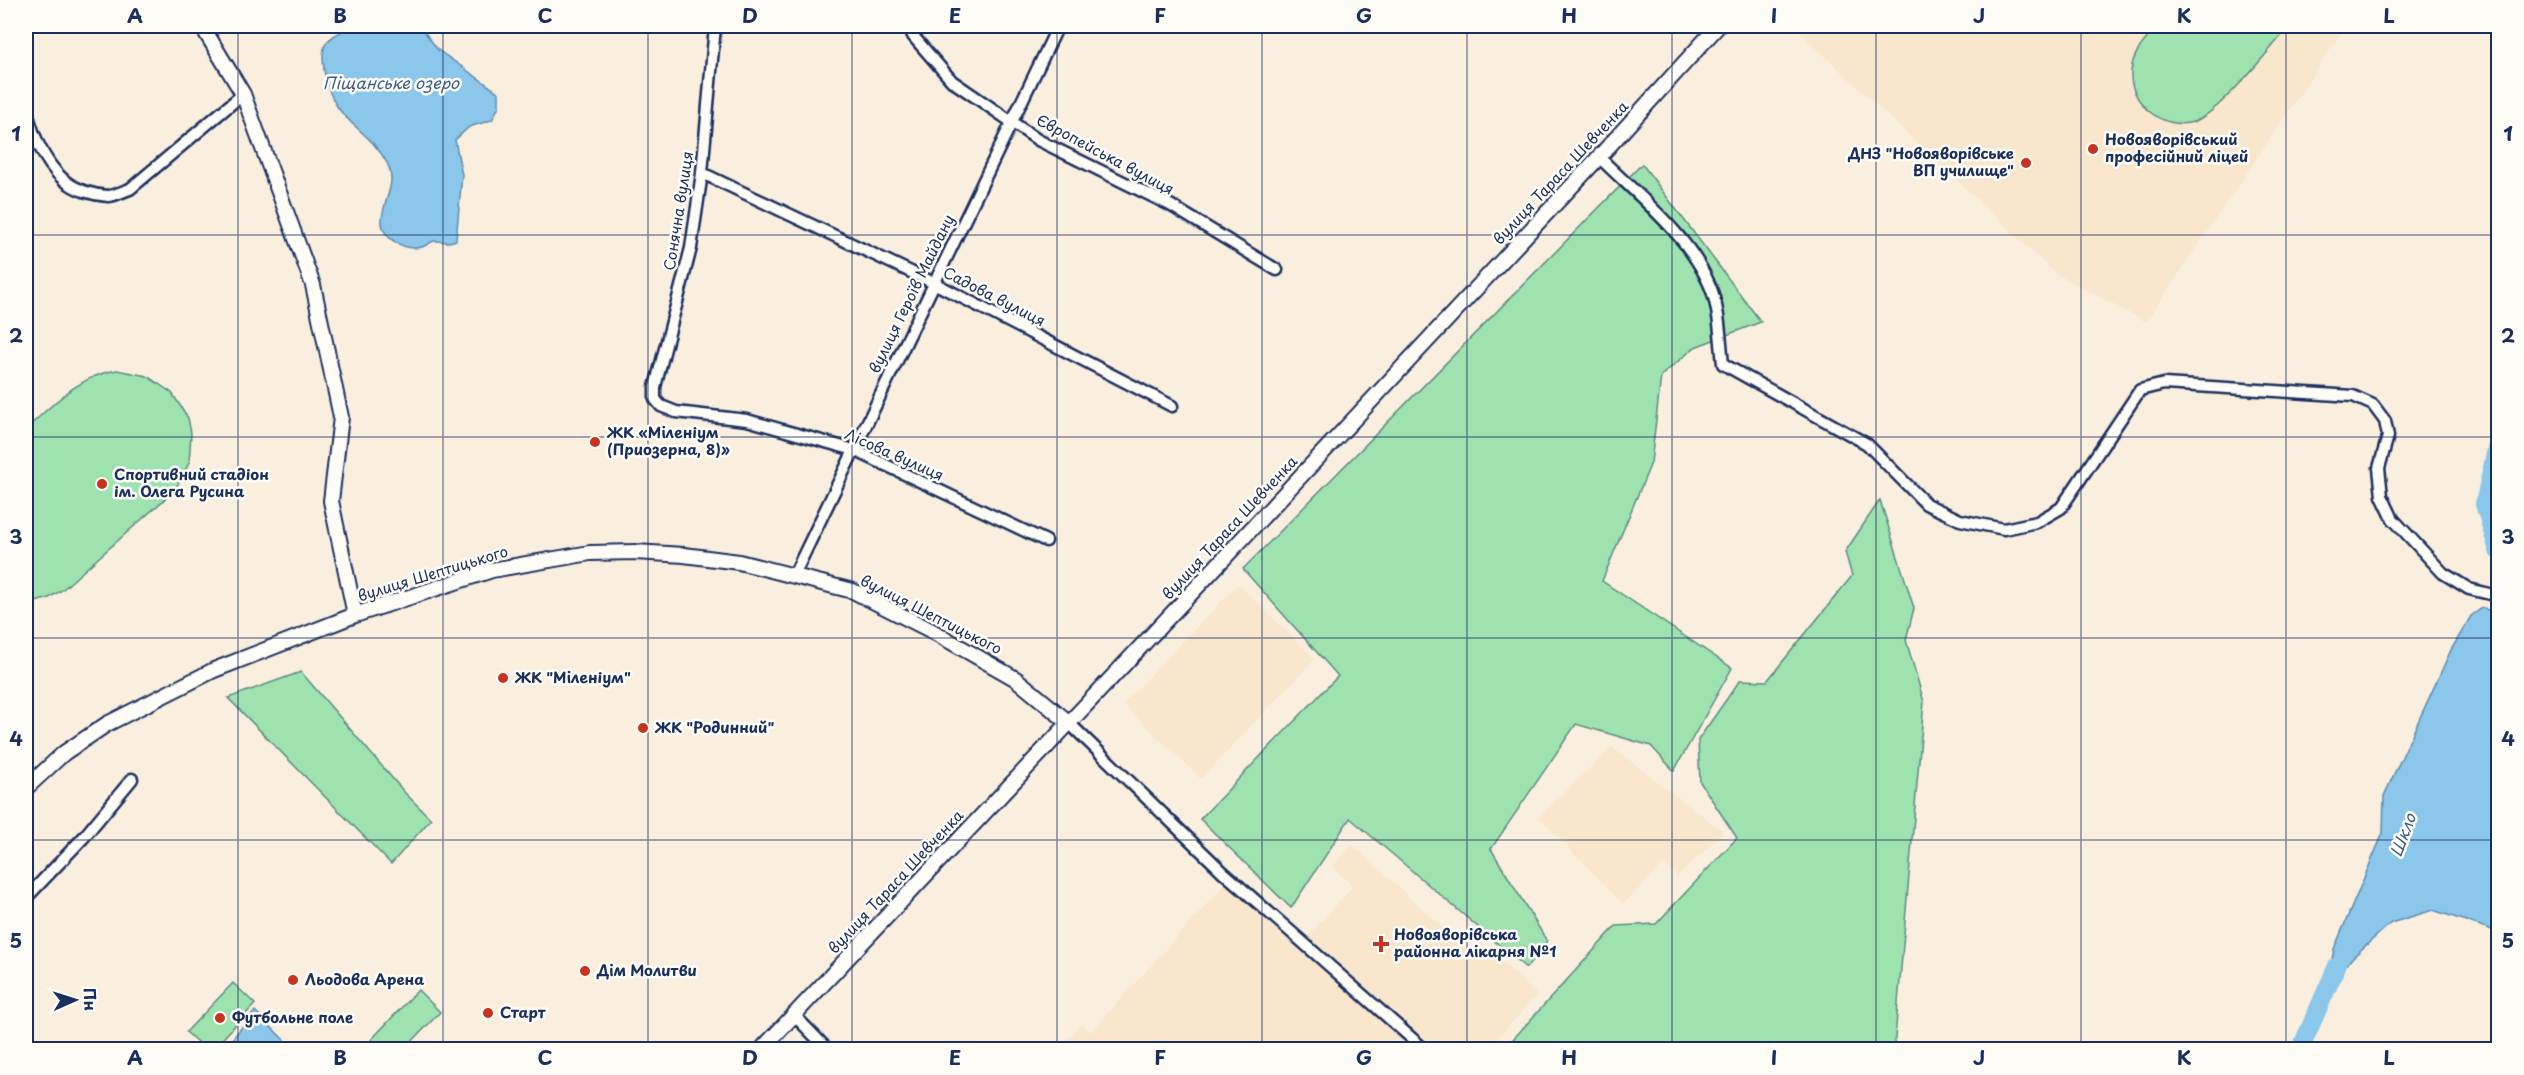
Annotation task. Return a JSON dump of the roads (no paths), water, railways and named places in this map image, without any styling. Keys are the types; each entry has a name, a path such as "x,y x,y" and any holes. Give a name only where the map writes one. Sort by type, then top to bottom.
{"street":[{"path":"202,26 243,94 313,285 341,417 332,501 355,615"},
{"name":"Сонячна вулиця","path":"655,399 655,387 691,248 702,173 715,26"},
{"name":"Європейська вулиця","path":"909,26 913,36 952,81 1038,140 1170,205 1277,270"},
{"name":"вулиця Героїв Майдану","path":"794,575 1058,26"},
{"name":"вулиця Тараса Шевченка","path":"760,1050 1227,556 1718,26"},
{"path":"26,101 27,116 41,150 64,180 83,191 110,196 130,189 243,94"},
{"path":"1599,157 1690,249 1701,266 1716,305 1723,364 1867,444 1926,504 1960,520 2004,529 2037,522 2061,508 2140,390 2164,384 2353,396 2373,405 2385,421 2388,436 2379,468 2382,496 2393,519 2443,573 2469,589 2499,596"},
{"name":"Садова вулиця","path":"702,173 934,282 1172,406"},
{"name":"Лісова вулиця","path":"655,399 661,406 675,412 747,420 854,450 1046,542"},
{"name":"вулиця Шептицького","path":"26,788 64,753 107,724 214,670 355,615 492,570 590,553 635,552 739,562 853,591 932,631 1016,679 1068,722"},
{"path":"1068,722 1223,872 1425,1050"},
{"path":"26,897 84,837 132,779"},
{"path":"794,1015 828,1050"}],"water":[{"name":"Піщанське озеро","path":"351,26 420,26 438,50 499,93 499,106 492,120 469,127 455,140 462,175 456,240 434,241 415,248 395,242 385,233 382,220 391,185 390,171 379,150 334,102 324,70 323,52 327,42"},
{"path":"2482,608 2498,613 2498,932 2433,910 2391,923 2353,957 2327,987 2334,949 2383,833 2384,796 2451,650 2471,616"},
{"path":"255,1011 290,1046 286,1049 224,1049"}],"waterway":[{"name":"Шкло","path":"2498,440 2484,504 2498,551"},
{"name":"Шкло","path":"2303,1050 2303,1043 2337,966"}],"place":[{"name":"Новояворівський професійний ліцей","path":"2093,149"},
{"name":"ДНЗ \"Новояворівське ВП училище\"","path":"2026,163"},
{"name":"ЖК «Міленіум (Приозерна, 8)»","path":"595,442"},
{"name":"Спортивний стадіон ім. Олега Русина","path":"102,484"},
{"name":"ЖК \"Міленіум\"","path":"503,678"},
{"name":"ЖК \"Родинний\"","path":"643,728"},
{"name":"Новояворівська районна лікарня №1","path":"1381,944"},
{"name":"Дім Молитви","path":"585,971"},
{"name":"Льодова Арена","path":"293,980"},
{"name":"Старт","path":"488,1013"},
{"name":"Футбольне поле","path":"220,1018"}]}
